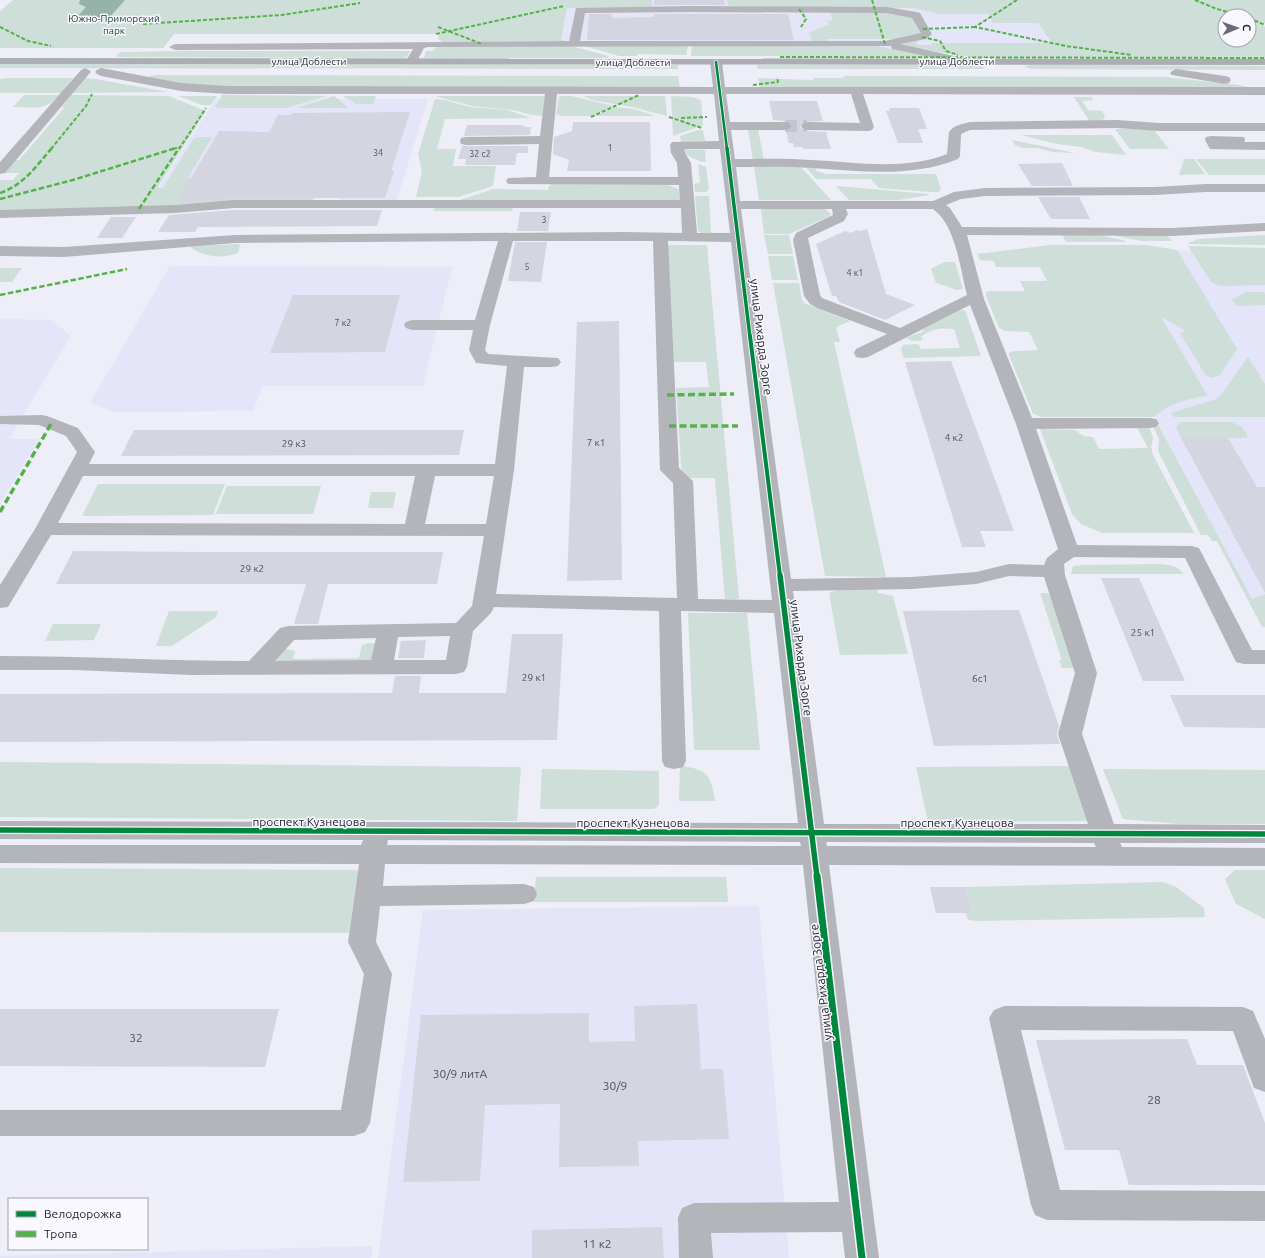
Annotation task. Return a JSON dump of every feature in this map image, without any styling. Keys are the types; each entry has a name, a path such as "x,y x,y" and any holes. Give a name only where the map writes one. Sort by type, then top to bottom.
{"main road":[{"name":"улица Доблести","path":"0,61 412,61 983,73 1265,74"},
{"name":"улица Доблести","path":"0,72 717,67 963,61 1265,62"},
{"path":"978,61 992,68 983,73"},
{"path":"1024,61 1019,63 1017,66 1018,68 1029,73"}],"street":[{"path":"753,9 781,0"},
{"path":"175,47 420,46 428,44 574,44 806,44 885,44 922,37 927,34 916,15 876,9 580,10 574,44"},
{"path":"801,27 806,44"},
{"path":"885,44 963,61"},
{"path":"412,61 420,46"},
{"name":"улица Рихарда Зорге","path":"717,67 814,844 862,1258"},
{"path":"0,170 6,157 84,72"},
{"path":"101,72 204,90 720,91 823,96 856,91 1096,96 1265,91"},
{"path":"1176,73 1265,86"},
{"path":"542,181 551,90"},
{"path":"807,126 868,127 856,91"},
{"path":"1108,113 1117,124"},
{"path":"828,114 832,127"},
{"path":"729,163 815,164 858,167 923,166 945,160 953,156 955,132 970,126 1117,124 1159,127 1265,127"},
{"path":"724,126 785,126"},
{"path":"466,140 546,140"},
{"path":"1265,140 1211,140 1215,146 1265,146"},
{"path":"690,237 684,163 678,154 677,145 726,145"},
{"path":"513,181 686,181"},
{"path":"734,205 936,205 948,198 963,194 985,192 1155,191 1206,188 1265,188"},
{"path":"0,214 71,214 110,210 175,209 234,204 408,214 688,204"},
{"path":"837,205 840,214 839,218 801,236 800,240 812,296 816,301 823,304 899,333"},
{"path":"936,205 945,211 958,231 976,299 1025,424 1068,551"},
{"path":"402,238 408,214"},
{"path":"958,231 1175,238 1265,227"},
{"path":"660,236 670,470 683,481 674,761"},
{"path":"0,251 64,252 236,239 660,236 738,238"},
{"path":"507,237 482,325 477,350 482,359 516,362 552,362"},
{"path":"862,353 899,333 968,300 976,299"},
{"path":"412,325 482,325"},
{"path":"0,663 75,663 191,668 456,667 462,629 483,608 504,470 516,362"},
{"path":"0,602 45,529 86,452 72,432 41,420 5,420"},
{"path":"1025,424 1150,423"},
{"path":"76,470 504,470"},
{"path":"414,530 426,471"},
{"path":"45,529 495,530"},
{"path":"1108,845 1070,734 1086,673 1053,571 1054,562 1068,551 1192,552 1244,657 1265,657"},
{"path":"782,585 912,583 976,578 1009,570 1053,571"},
{"path":"484,600 784,607"},
{"path":"255,668 288,632 462,629"},
{"path":"381,668 388,630"},
{"name":"проспект Кузнецова","path":"0,830 374,844"},
{"name":"проспект Кузнецова","path":"1108,845 1265,834"},
{"path":"0,1122 354,1123 378,974 362,942 374,844"},
{"name":"проспект Кузнецова","path":"0,854 374,844 814,844 1108,845 1265,857"},
{"path":"367,896 524,894"},
{"path":"1265,1078 1242,1019 1004,1018 1047,1205 1265,1206"},
{"path":"696,1258 694,1218 857,1217"}],"shaded area":[{"path":"80,0 125,0 107,20 74,20 86,7 79,4"},
{"path":"652,0 727,0 728,5 738,7 914,8 939,14 988,14 993,23 1038,23 1053,43 918,45 916,41 906,42 896,49 876,46 561,40 567,8 652,8"},
{"path":"216,99 428,99 397,200 342,200 331,195 150,200"},
{"path":"1038,250 1265,251 1265,624 1155,417 1080,417 1021,291 1059,291"},
{"path":"170,266 452,267 423,386 263,386 253,411 114,412 90,403"},
{"path":"0,319 52,320 71,336 9,439 39,439 0,504"},
{"path":"759,906 789,1258 378,1258 423,910"},
{"path":"373,1246 371,1258 0,1258 0,1256"}],"green space":[{"name":"Южно-Приморский парк","path":"13,0 652,0 652,8 567,8 561,40 567,41 442,42 438,39 439,34 174,34 163,48 0,48 0,11"},
{"path":"727,0 1265,0 1265,23 1261,24 1265,27 1265,59 972,58 900,45 900,43 916,41 918,45 932,45 931,43 1052,43 1038,23 993,23 988,14 939,14 914,8 738,7 728,5"},
{"path":"872,10 911,15 924,33 904,39 827,39 827,41 812,41 809,33 824,26 829,26 827,21 833,20 829,11"},
{"path":"688,45 686,55 638,54 637,56 619,56 585,46"},
{"path":"692,45 876,46 926,55 930,58 781,58 780,56 691,56"},
{"path":"571,46 609,56 608,58 424,58 426,51 433,51 436,47"},
{"path":"410,51 408,56 403,58 117,57 121,52"},
{"path":"0,64 678,65 678,69 0,68"},
{"path":"757,65 978,65 986,68 758,69"},
{"path":"1030,65 1265,66 1265,70 1032,69 1024,67"},
{"path":"154,75 678,76 680,88 215,87 188,85 147,77"},
{"path":"843,76 1164,77 1240,85 1246,87 760,88 758,78 813,80 813,78 844,78"},
{"path":"73,78 61,93 0,93 0,79"},
{"path":"85,78 95,79 169,92 73,93"},
{"path":"24,95 59,95 49,104 43,106 32,108 13,107"},
{"path":"71,95 169,96 206,111 157,188 163,188 194,138 212,137 188,178 209,179 316,196 316,198 310,201 198,206 0,212 0,180 13,180 19,173 3,173 14,160 19,160 64,108 62,107"},
{"path":"222,95 327,96 286,108 215,107"},
{"path":"178,96 217,96 211,105 202,105"},
{"path":"334,96 349,108 299,108 300,107"},
{"path":"343,96 376,96 373,104 356,104"},
{"path":"435,96 547,96 544,116 532,115 513,110 472,106"},
{"path":"559,96 571,96 614,106 591,116 561,116 556,114"},
{"path":"583,96 665,96 667,116 632,107 592,100"},
{"path":"671,96 692,97 701,100 703,125 673,136"},
{"path":"1074,97 1092,97 1093,100 1082,101 1088,110 1102,111 1105,117 1104,119 1090,122"},
{"path":"435,99 445,100 469,107 507,110 531,118 445,119 437,149 456,149 453,166 496,166 493,186 458,197 416,197 422,171 418,154"},
{"path":"616,107 634,109 655,116 595,116"},
{"path":"748,129 758,129 764,161 753,161"},
{"path":"1115,129 1153,129 1169,149 1130,149"},
{"path":"698,130 703,130 705,141 681,142 680,136"},
{"path":"1021,135 1112,135 1126,155 1096,152 1081,147 1057,144"},
{"path":"1012,140 1075,153 1053,152 1037,148 1022,148 1015,145"},
{"path":"681,149 705,150 706,162 702,162 682,153"},
{"path":"1184,159 1194,159 1205,174 1179,175"},
{"path":"1196,159 1265,159 1265,175 1209,175"},
{"path":"698,164 706,167 709,190 707,190 707,192 695,192 694,184 700,182"},
{"path":"754,166 800,166 831,200 759,200"},
{"path":"805,166 815,166 816,171 826,174 936,174 941,189 939,192 931,192 879,188 871,179 816,179"},
{"path":"552,184 668,185 679,189 681,201 460,200 493,189 548,190 549,186"},
{"path":"836,186 930,195 899,200 849,200"},
{"path":"695,196 709,196 711,233 702,233 698,231"},
{"path":"435,206 513,206 512,211 434,211"},
{"path":"761,209 825,209 831,214 828,217 789,234 764,234"},
{"path":"1062,234 1094,234 1126,242 1066,242"},
{"path":"1117,234 1166,234 1172,241 1141,241 1117,236"},
{"path":"764,235 789,235 793,254 768,254"},
{"path":"1265,235 1265,245 1189,244 1198,239"},
{"path":"240,244 238,253 225,256 207,255 190,247 195,246"},
{"path":"667,245 707,245 739,599 725,599 715,478 682,478 676,388 709,387 706,362 674,362"},
{"path":"1050,245 1146,245 1177,250 1237,349 1220,375 1212,378 1206,376 1180,333 1186,331 1161,317 1208,396 1188,400 1172,406 1165,409 1155,417 1042,417 1033,414 1009,353 1013,351 1038,350 1029,332 1005,331 999,328 986,296 986,292 1025,291 1020,281 1047,281 1040,267 996,267 994,261 980,260 977,254"},
{"path":"1188,246 1265,248 1265,285 1220,286 1212,283"},
{"path":"768,256 793,256 798,280 772,280"},
{"path":"944,262 955,262 963,289 957,290 936,283 931,269"},
{"path":"0,268 22,268 12,282 0,282"},
{"path":"773,283 799,283 802,300 804,303 850,321 836,327 840,342 834,342 886,577 825,576"},
{"path":"1246,292 1263,292 1265,294 1265,305 1237,306 1232,300"},
{"path":"961,310 965,310 981,356 904,358 901,350 903,345 916,344 919,345 920,349 960,348 954,329 933,330 921,337 923,339 921,341 912,341 907,339 908,337 923,332 923,329"},
{"path":"1248,357 1265,384 1265,417 1174,417 1171,413 1216,399 1221,395"},
{"path":"1180,422 1233,422 1242,427 1248,436 1246,438 1181,438 1176,427"},
{"path":"1152,424 1158,424 1252,599 1265,594 1265,627 1262,627 1217,541 1212,541 1208,535 1201,535 1158,451 1159,439"},
{"path":"1149,426 1153,438 1151,447 1153,455 1194,533 1102,533 1081,524 1072,514 1040,429 1075,430 1083,436 1093,437 1099,449 1148,448 1137,427"},
{"path":"98,484 225,484 213,515 82,516"},
{"path":"227,486 321,486 313,514 216,514"},
{"path":"371,492 396,492 393,508 368,508"},
{"path":"1170,565 1182,571 1184,574 1071,574 1073,566"},
{"path":"877,588 878,593 893,596 908,654 840,655 829,593 839,589"},
{"path":"1040,593 1057,594 1082,668 1062,668 1059,660 1062,660"},
{"path":"169,611 218,611 216,617 172,646 156,646"},
{"path":"688,613 747,613 760,750 694,750"},
{"path":"53,624 101,624 94,640 45,641"},
{"path":"369,643 381,643 376,665 273,666 278,652 286,649 295,651 293,659 359,658 362,645"},
{"path":"0,762 521,767 517,821 0,817"},
{"path":"680,766 696,769 706,775 712,785 715,801 679,801"},
{"path":"1073,766 1093,821 928,822 916,767"},
{"path":"542,769 659,771 659,805 654,809 540,809"},
{"path":"1103,769 1265,770 1265,824 1179,824 1123,819"},
{"path":"0,868 358,870 349,933 0,932"},
{"path":"1235,870 1265,870 1265,919 1236,904 1225,879"},
{"path":"536,877 726,877 728,902 534,902"},
{"path":"1163,882 1176,887 1204,908 1205,917 978,921 968,920 966,913 972,913 966,887"}],"building":[{"path":"654,0 724,0 725,5 654,5"},
{"path":"589,14 612,14 612,18 654,17 654,14 788,14 794,40 587,40"},
{"path":"769,101 817,101 823,121 803,122 800,127 807,131 826,132 831,149 803,149 803,147 794,147 793,143 789,143 786,131 790,130 792,125 789,122 773,120"},
{"path":"889,108 919,108 927,129 918,129 923,143 898,143 886,111 890,111"},
{"path":"410,112 391,171 394,171 385,198 234,198 176,203 219,131 269,132 278,115 291,115 292,113"},
{"path":"573,122 650,122 651,171 567,171 569,160 553,154 554,137 572,131"},
{"path":"467,125 524,125 523,127 531,127 530,135 464,136"},
{"path":"462,146 528,146 528,153 517,153 515,165 465,165 466,159 458,159"},
{"path":"1062,163 1073,186 1032,186 1018,164"},
{"path":"1038,197 1079,197 1090,219 1051,219"},
{"path":"234,210 382,210 377,226 198,227 195,232 158,232 169,215"},
{"path":"520,212 551,212 548,231 517,231"},
{"path":"111,217 136,217 122,238 97,238"},
{"path":"867,229 886,294 915,305 885,320 839,302 836,296 832,296 816,244 845,231 851,233 857,230 860,231"},
{"path":"515,242 547,242 541,282 508,281"},
{"path":"293,295 400,295 385,352 270,353"},
{"path":"619,321 622,580 567,581 577,322"},
{"path":"951,361 1014,531 980,531 986,547 962,547 905,362"},
{"path":"134,430 464,430 459,455 121,456"},
{"path":"1181,438 1228,438 1257,487 1265,487 1265,593"},
{"path":"73,551 443,552 437,584 328,584 318,624 294,624 306,584 56,584"},
{"path":"1101,578 1139,578 1185,681 1143,681"},
{"path":"1019,610 1059,726 1057,734 1060,744 934,746 903,611"},
{"path":"512,634 563,634 557,740 0,742 0,694 392,693 395,676 421,676 419,693 506,693"},
{"path":"426,640 424,658 398,658 401,641"},
{"path":"1170,695 1265,695 1265,728 1184,727"},
{"path":"930,887 966,887 972,913 936,913"},
{"path":"697,1004 701,1069 723,1069 729,1139 638,1141 639,1166 559,1167 560,1104 485,1105 480,1181 403,1182 421,1015 589,1013 589,1042 635,1041 634,1006"},
{"path":"0,1009 279,1009 265,1067 0,1066"},
{"path":"1187,1039 1197,1065 1243,1065 1265,1123 1265,1185 1129,1185 1119,1150 1065,1150 1036,1040"},
{"path":"662,1227 664,1258 532,1258 532,1230"}],"tunnel":[{"path":"785,126 807,126"}],"marked path":[{"path":"872,0 885,44"},
{"path":"1017,0 975,27 1066,46 1132,55"},
{"path":"1195,0 1217,9"},
{"path":"143,24 282,15 360,3"},
{"path":"436,34 564,6"},
{"path":"799,9 806,19 801,27"},
{"path":"1257,22 1265,25"},
{"path":"0,27 28,41 51,46"},
{"path":"438,27 482,44"},
{"path":"923,29 975,27"},
{"path":"922,37 940,41 946,51 958,55"},
{"path":"780,57 1265,58"},
{"path":"753,85 778,82 777,77"},
{"path":"0,193 12,189 21,183 62,137 86,106 92,94"},
{"path":"591,117 639,95"},
{"path":"139,209 206,108"},
{"path":"669,117 702,128"},
{"path":"681,118 707,117"},
{"path":"0,199 73,180 180,147"},
{"path":"0,295 127,269"},
{"path":"667,395 734,394"},
{"path":"0,512 51,424"},
{"path":"669,426 738,426"}],"cycle path":[{"path":"716,62 836,1026 862,1258"},
{"path":"0,830 1265,834"}]}
